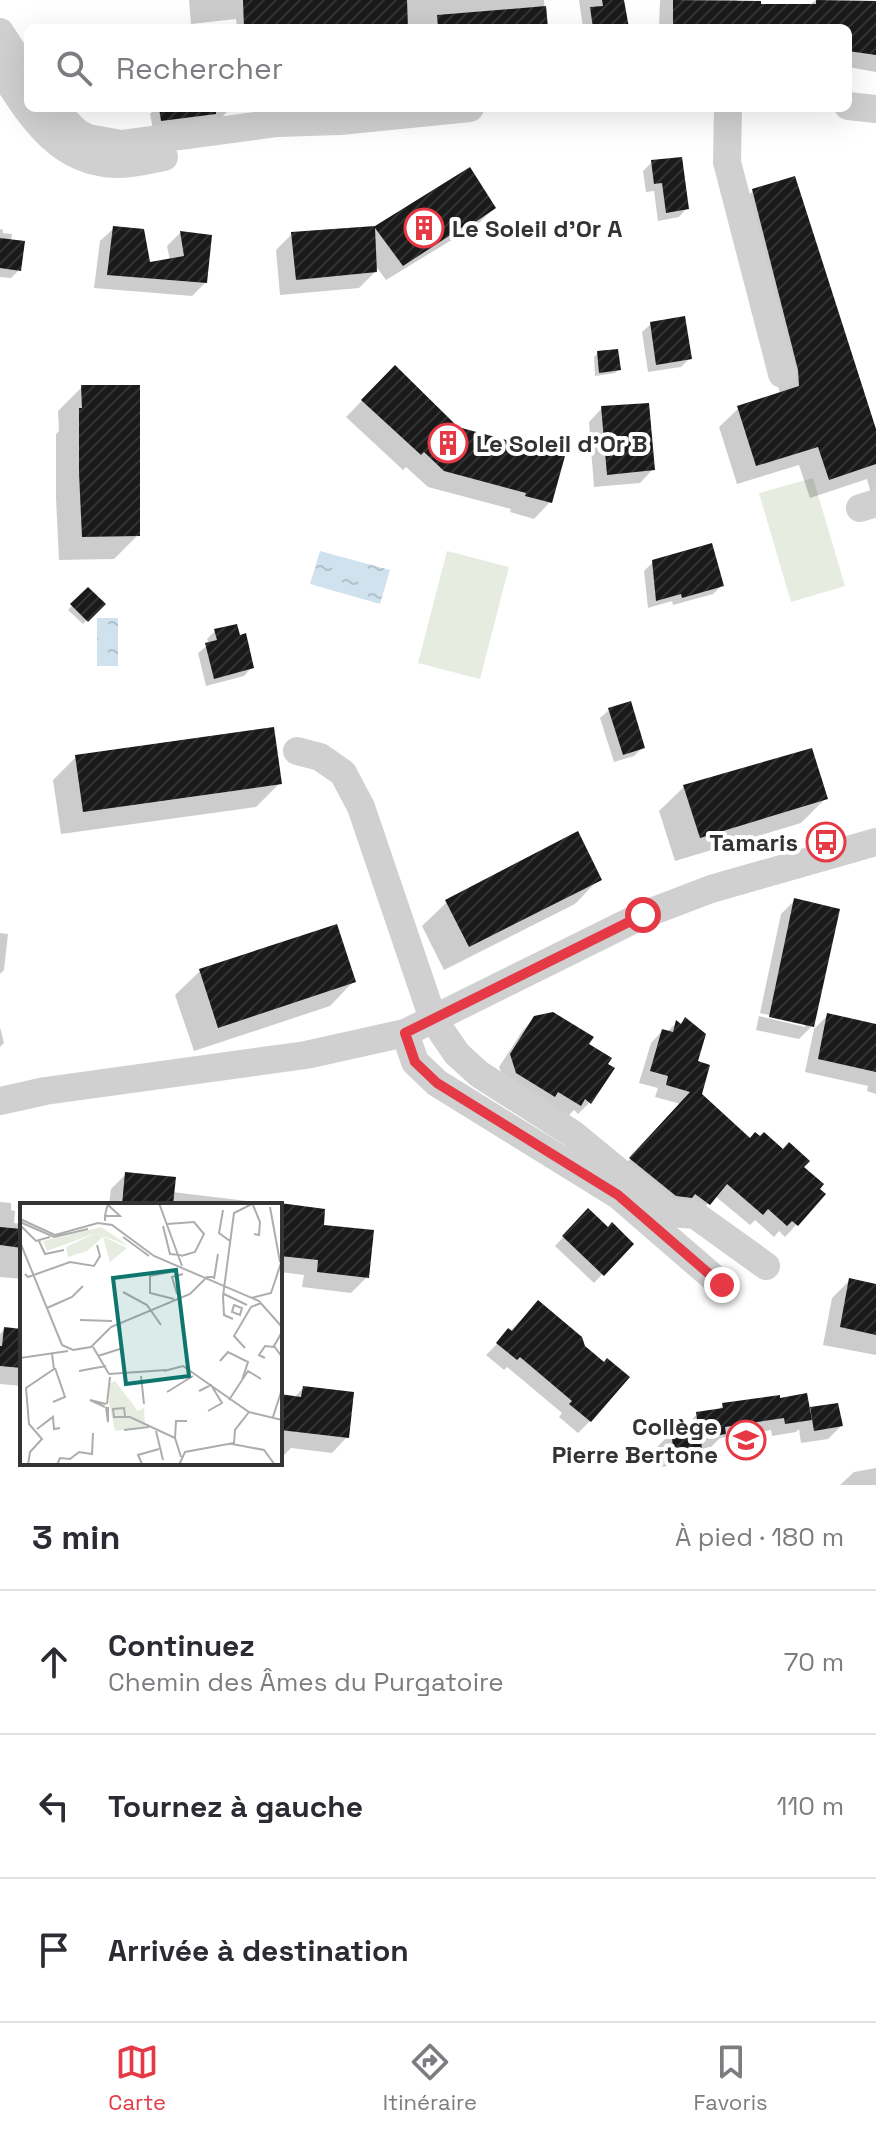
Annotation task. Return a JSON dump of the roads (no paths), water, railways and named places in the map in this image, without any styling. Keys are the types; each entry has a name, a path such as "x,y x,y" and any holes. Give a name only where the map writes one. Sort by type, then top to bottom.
{"street":[{"path":"8,58 24,91"},
{"path":"852,106 876,109"},
{"path":"34,112 44,133 70,154 94,162 118,165 235,146 340,121"},
{"path":"56,112 78,133 88,138 121,144 277,123 340,121 430,112"},
{"path":"728,112 727,162 782,374"},
{"path":"297,751 320,757 343,773 361,807 433,1019 457,1054 479,1074 573,1134 669,1213 695,1215 766,1266"},
{"path":"0,1101 45,1091 306,1055 405,1033 643,915 711,889 876,842"},
{"path":"405,1033 415,1062 437,1083 618,1195 722,1285"}],"water":[{"path":"320,551 390,570 380,604 310,584"},
{"path":"97,618 118,618 118,666 97,666"}],"place":[{"name":"Le Soleil d'Or A","path":"424,228"},
{"name":"Le Soleil d'Or B","path":"448,443"},
{"name":"Tamaris","path":"826,842"},
{"name":"Collège Pierre Bertone","path":"746,1440"}]}
